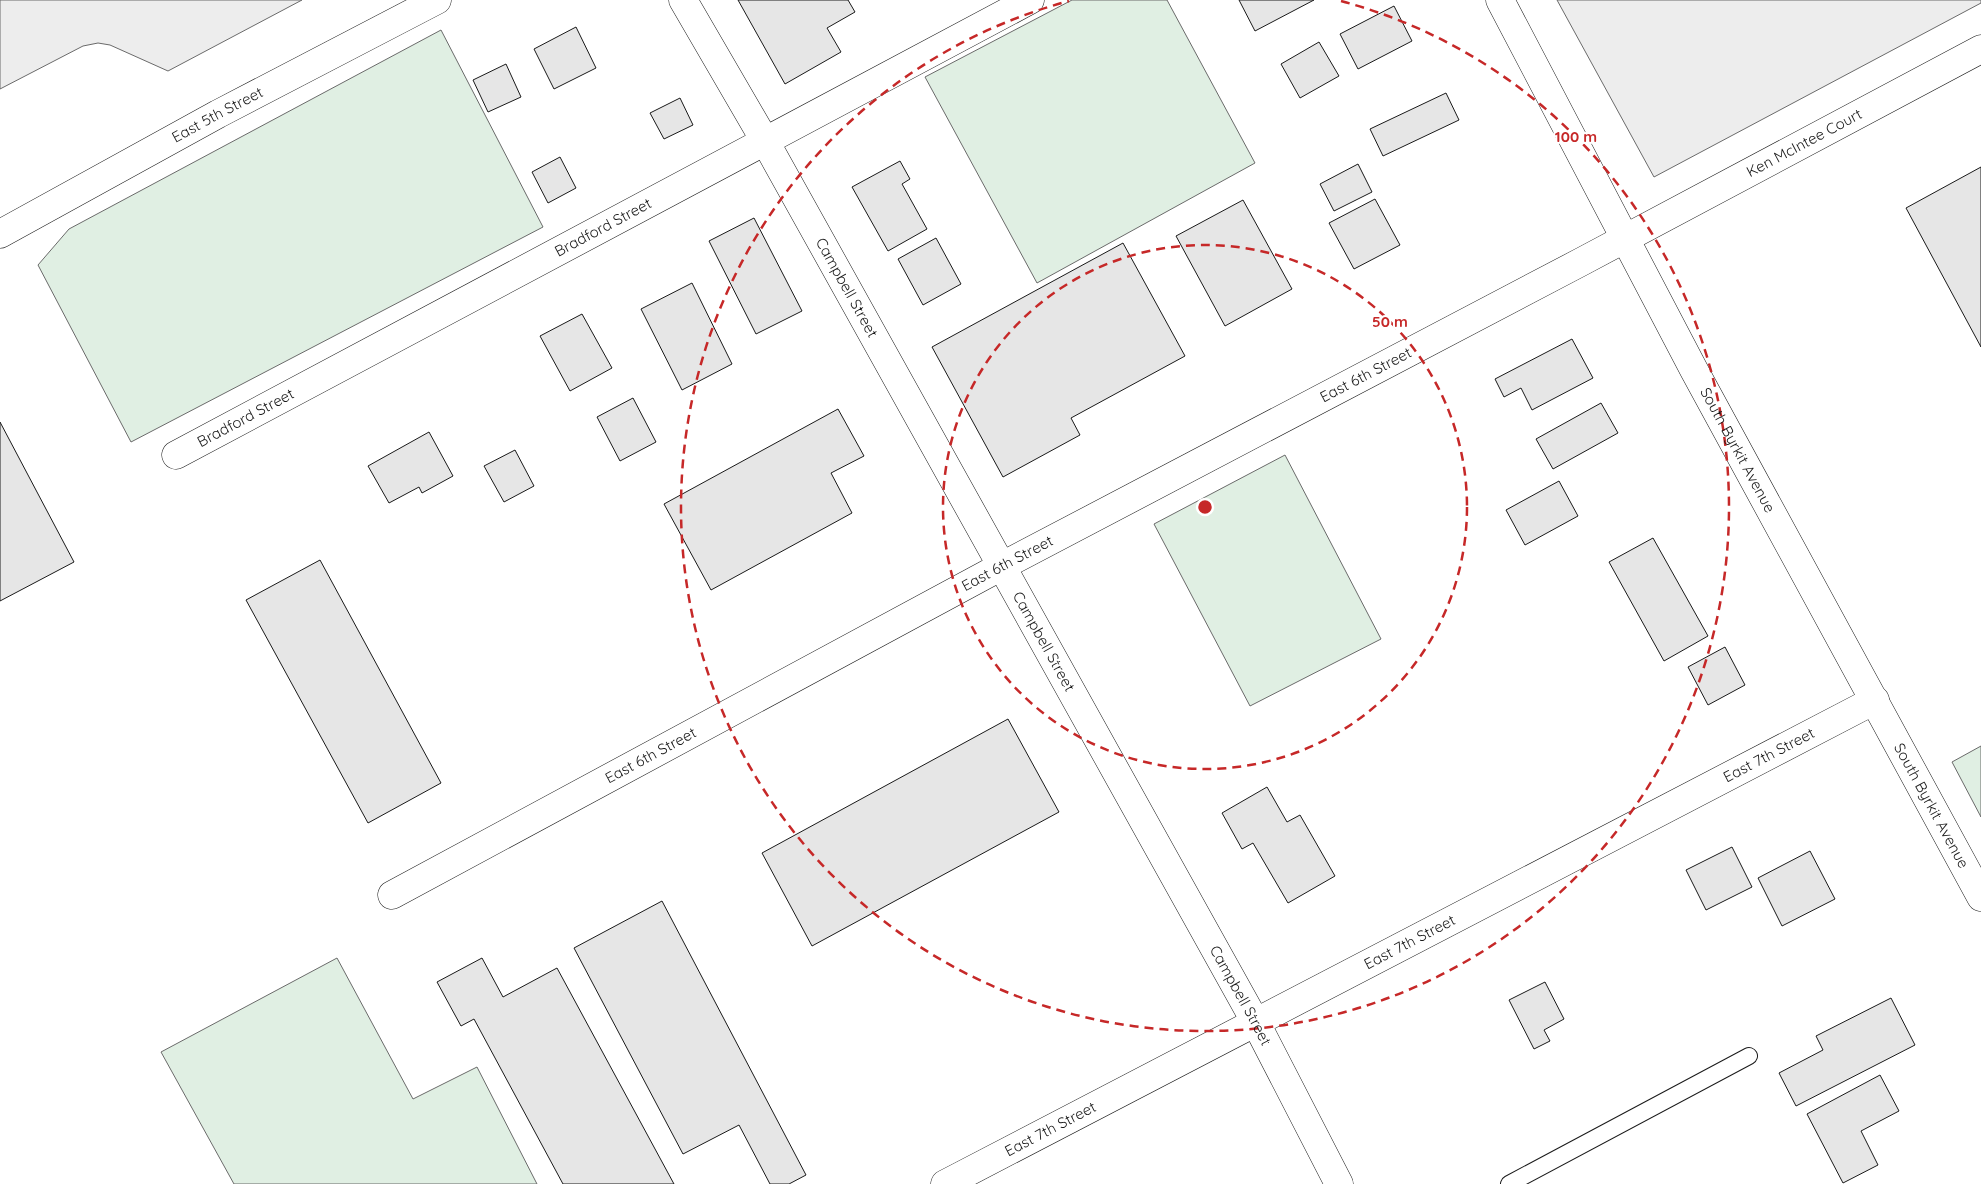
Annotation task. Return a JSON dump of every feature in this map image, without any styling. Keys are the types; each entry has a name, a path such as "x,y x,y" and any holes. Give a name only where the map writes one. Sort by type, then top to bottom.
{"street":[{"name":"East 5th Street","path":"0,234 218,114 437,0"},
{"name":"Campbell Street","path":"682,0 765,141 1256,1023 1338,1184"},
{"name":"Bradford Street","path":"176,455 1030,0"},
{"name":"South Byrkit Avenue","path":"1500,0 1626,236 1694,370 1981,897"},
{"name":"Ken McIntee Court","path":"1626,236 1981,49"},
{"name":"East 6th Street","path":"392,895 1002,566 1581,262 1626,236"},
{"name":"East 7th Street","path":"945,1184 1875,700"}],"lane":[{"path":"1509,1184 1749,1056"}],"green space":[{"path":"1072,0 1167,0 1255,163 1037,283 925,77"},
{"path":"441,30 543,227 131,442 38,265 69,229"},
{"path":"1285,455 1381,639 1250,706 1154,524"},
{"path":"1981,746 1981,817 1952,762"},
{"path":"337,958 413,1099 477,1067 537,1184 234,1184 161,1052"}],"shaded area":[{"path":"0,0 302,0 168,71 110,45 98,43 83,46 0,89"},
{"path":"1557,0 1981,0 1981,3 1654,177"}],"building":[{"path":"738,0 848,0 855,12 827,28 841,52 785,84"},
{"path":"1239,0 1314,0 1255,31"},
{"path":"1394,6 1412,41 1358,69 1340,34"},
{"path":"576,27 596,68 554,89 534,49"},
{"path":"1319,42 1339,76 1300,98 1281,64"},
{"path":"506,64 521,97 488,112 473,80"},
{"path":"1446,93 1459,120 1383,156 1370,129"},
{"path":"680,98 693,125 664,139 650,113"},
{"path":"560,157 576,188 548,203 532,172"},
{"path":"900,161 910,179 902,184 927,229 888,251 852,187"},
{"path":"1358,164 1372,192 1334,211 1320,184"},
{"path":"1981,167 1981,347 1906,208"},
{"path":"1375,199 1400,245 1354,269 1329,223"},
{"path":"1243,200 1292,289 1225,326 1176,236"},
{"path":"754,218 802,311 756,334 709,241"},
{"path":"936,238 961,284 923,305 898,259"},
{"path":"1123,243 1185,356 1071,418 1080,435 1003,477 932,347"},
{"path":"692,283 732,364 682,390 641,309"},
{"path":"582,314 612,368 570,391 540,336"},
{"path":"1572,339 1593,378 1532,410 1521,388 1504,397 1495,379"},
{"path":"633,398 656,442 620,461 597,417"},
{"path":"1601,403 1618,433 1553,469 1536,439"},
{"path":"838,409 864,456 831,473 852,513 711,590 664,504"},
{"path":"0,422 74,562 0,601"},
{"path":"429,432 453,476 422,493 419,487 389,503 368,466"},
{"path":"515,450 534,486 504,502 484,466"},
{"path":"1559,481 1578,516 1525,545 1506,510"},
{"path":"1653,538 1708,636 1664,661 1609,562"},
{"path":"320,560 441,783 368,823 246,600"},
{"path":"1725,647 1745,685 1708,705 1688,667"},
{"path":"1008,719 1059,812 812,946 762,853"},
{"path":"1267,787 1287,822 1300,815 1335,876 1288,903 1253,843 1242,849 1222,813"},
{"path":"1732,847 1752,887 1706,910 1686,870"},
{"path":"1810,851 1835,899 1782,926 1758,878"},
{"path":"662,901 806,1175 789,1184 770,1184 739,1125 683,1154 574,948"},
{"path":"482,958 503,997 557,968 674,1184 563,1184 474,1019 461,1026 437,982"},
{"path":"1545,982 1564,1019 1544,1030 1550,1041 1534,1049 1509,1000"},
{"path":"1891,998 1915,1045 1796,1106 1779,1073 1823,1050 1816,1036"},
{"path":"1880,1075 1899,1111 1861,1131 1878,1165 1843,1183 1807,1114"}]}
